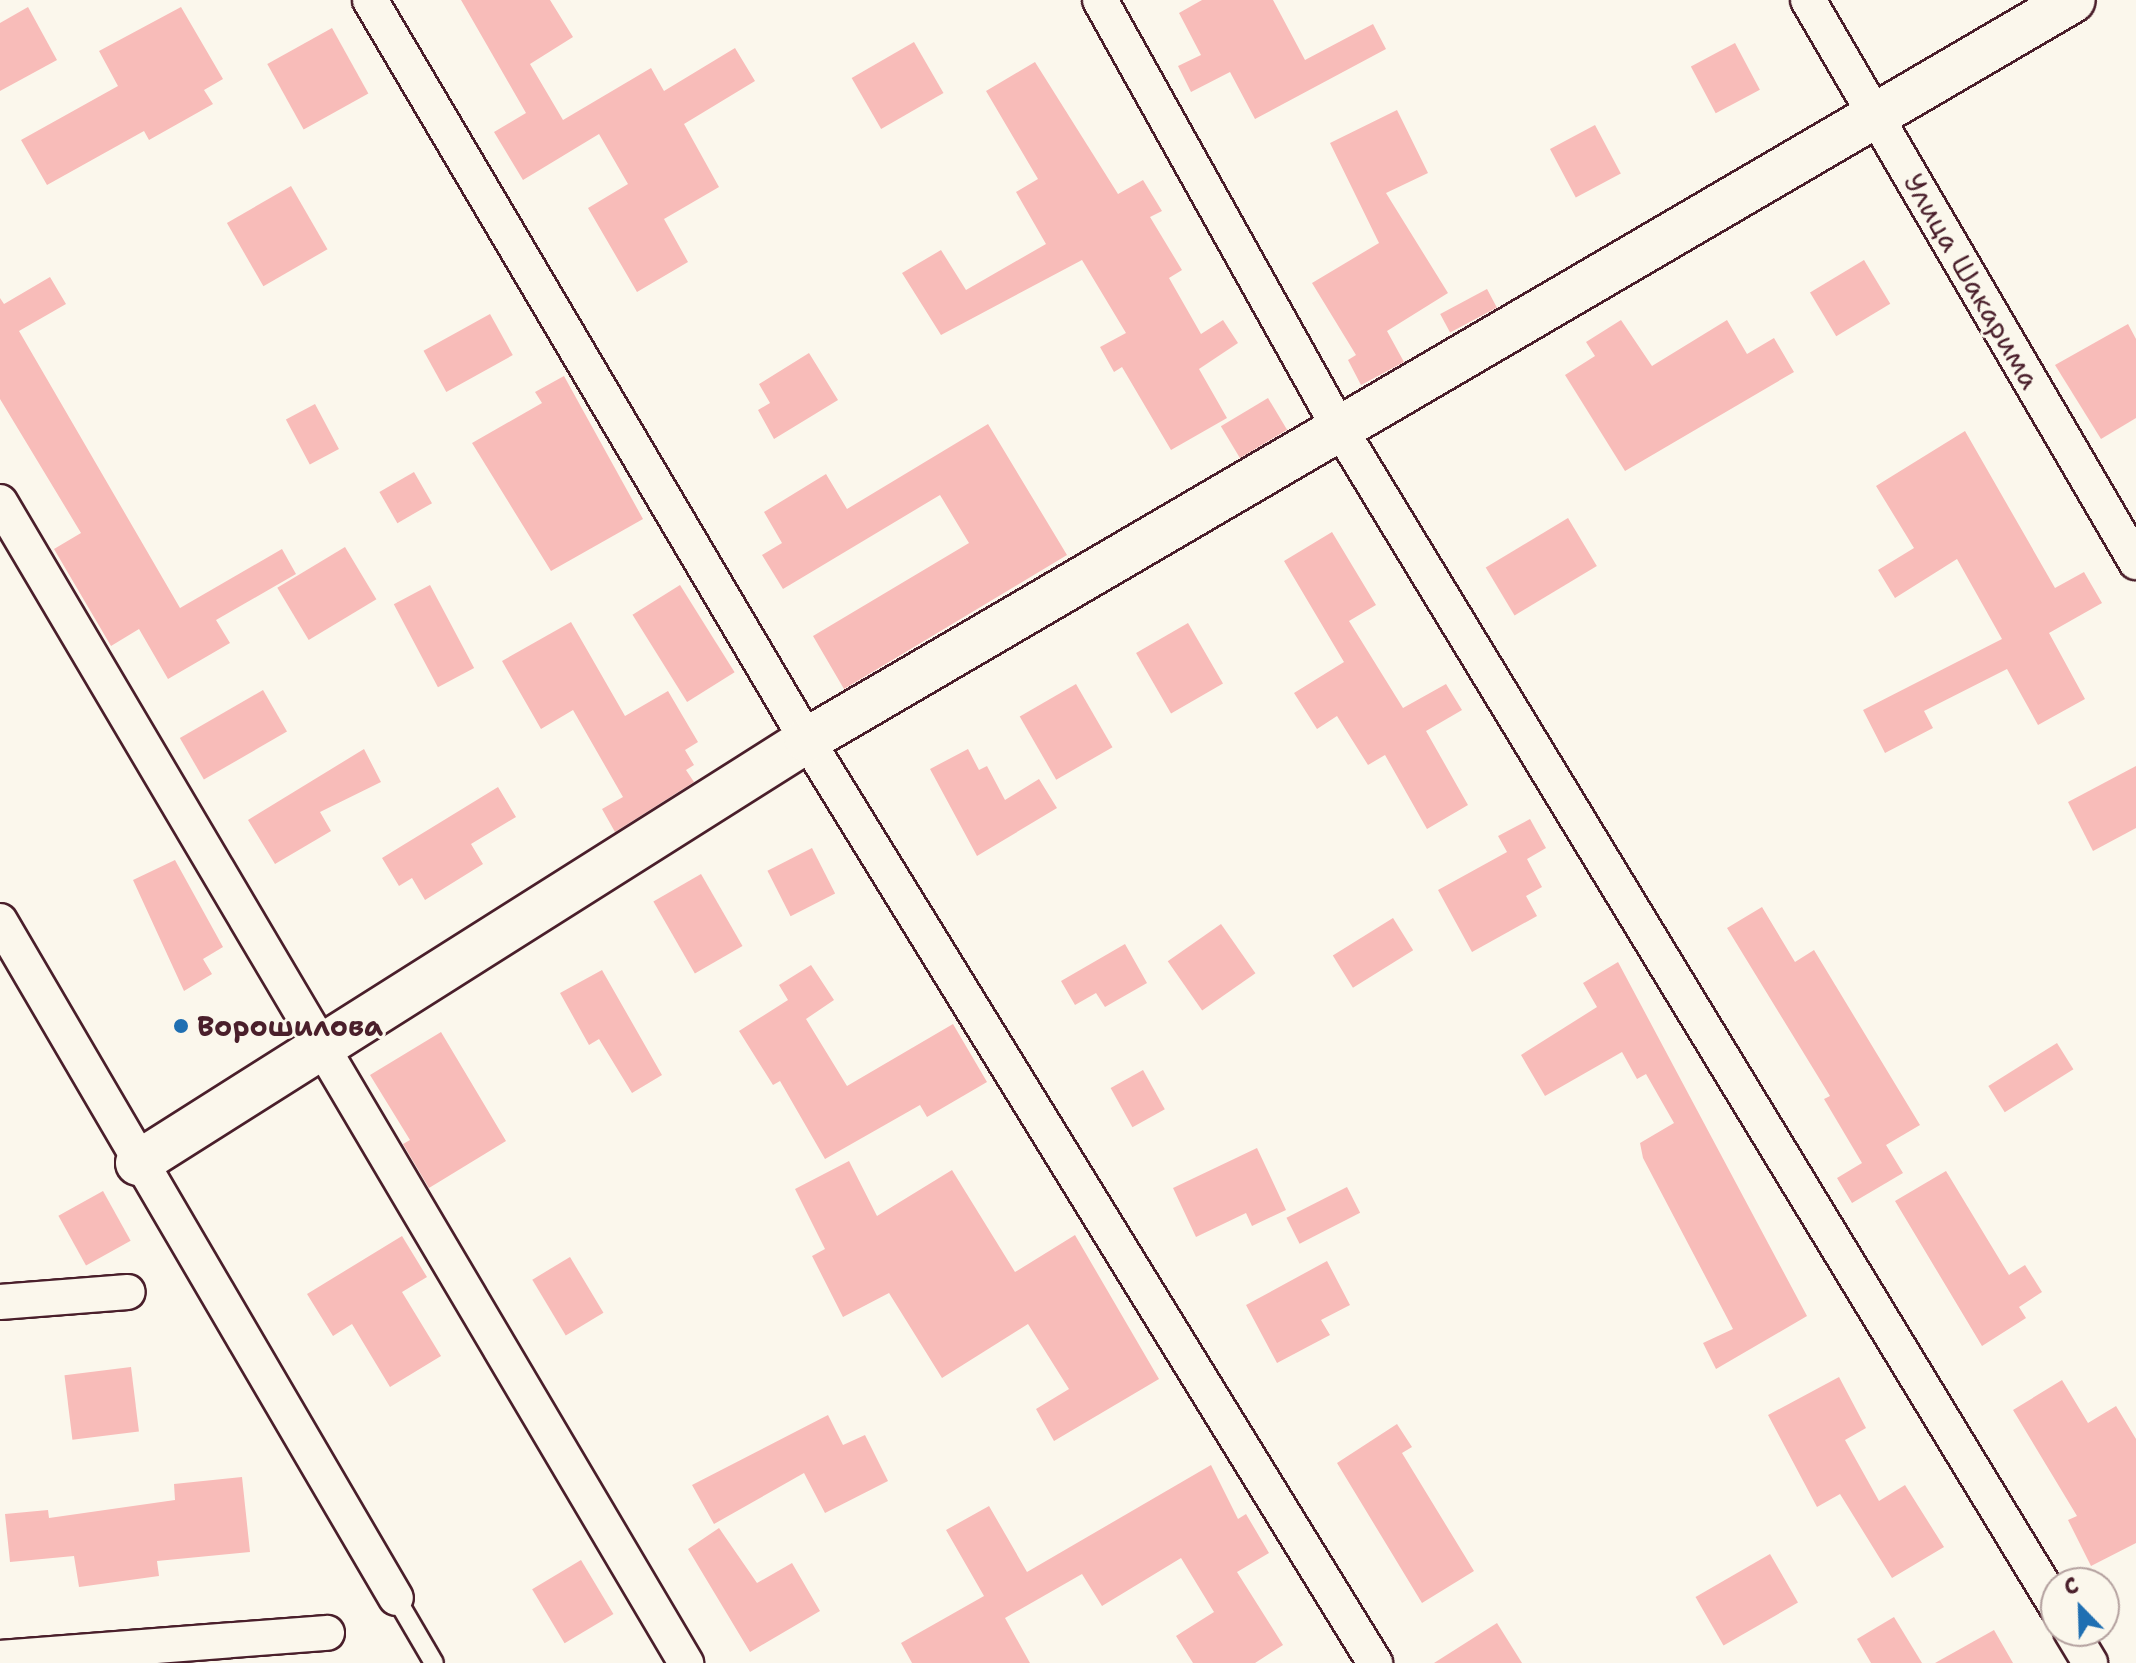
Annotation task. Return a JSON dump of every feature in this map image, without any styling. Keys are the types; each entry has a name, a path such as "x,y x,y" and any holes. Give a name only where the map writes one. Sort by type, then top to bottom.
{"street":[{"path":"370,0 807,740 1375,1663"},
{"path":"1100,0 1339,427 2040,1580"},
{"name":"Улица Шакарима","path":"1808,0 2136,562"},
{"path":"138,1163 807,740 1874,112 2073,0"},
{"path":"0,502 325,1044 686,1663"},
{"path":"0,921 138,1163 396,1598"},
{"path":"0,1302 128,1292"},
{"path":"0,1658 327,1633"}],"lane":[{"path":"396,1598 434,1663"}],"building":[{"path":"461,0 550,0 573,37 530,64 563,120 651,68 664,91 735,48 755,81 684,124 719,187 664,219 688,262 637,292 588,208 628,184 599,134 523,180 494,132 526,113"},
{"path":"1202,0 1273,0 1305,60 1373,24 1386,49 1255,119 1230,72 1191,92 1178,66 1201,55 1179,13"},
{"path":"28,7 57,60 0,91 0,23"},
{"path":"181,7 223,79 204,90 213,104 149,140 144,131 47,185 21,140 118,86 99,51"},
{"path":"332,28 368,94 304,129 267,64"},
{"path":"914,42 944,93 881,129 852,78"},
{"path":"1735,43 1760,90 1716,113 1691,66"},
{"path":"1035,62 1118,194 1143,180 1162,211 1150,217 1182,270 1169,278 1201,334 1223,320 1238,343 1199,369 1227,418 1171,450 1122,367 1114,372 1100,347 1126,333 1082,260 941,335 902,273 941,250 966,290 1046,244 1016,192 1038,179 986,91"},
{"path":"1397,110 1428,173 1386,193 1448,293 1387,331 1404,362 1361,385 1348,360 1356,355 1312,283 1379,243 1330,143"},
{"path":"1595,125 1621,174 1576,198 1550,149"},
{"path":"291,186 328,249 263,286 227,223"},
{"path":"1864,260 1890,304 1836,336 1810,292"},
{"path":"50,277 66,304 19,331 180,608 282,549 296,574 216,620 230,643 168,679 139,629 111,646 54,549 81,533 0,399 0,298 4,304"},
{"path":"1487,289 1497,308 1450,332 1440,314"},
{"path":"490,314 513,355 446,392 424,351"},
{"path":"1621,320 1652,366 1727,320 1747,354 1774,338 1794,372 1625,471 1565,375 1595,356 1586,342"},
{"path":"2128,324 2136,339 2136,418 2101,439 2055,365"},
{"path":"809,353 838,400 774,439 758,410 770,403 759,384"},
{"path":"564,376 643,519 551,571 472,443 542,403 535,392"},
{"path":"1268,398 1287,430 1240,458 1221,426"},
{"path":"315,404 339,449 310,465 286,419"},
{"path":"988,424 1067,555 844,689 813,636 969,543 940,495 783,589 762,555 782,543 764,512 826,474 847,509"},
{"path":"1965,431 2055,588 2084,572 2102,603 2049,633 2085,699 2038,725 2007,669 1924,711 1933,728 1885,753 1863,710 2002,639 1957,559 1895,598 1878,570 1914,548 1876,486"},
{"path":"414,472 432,503 397,523 379,492"},
{"path":"1568,518 1597,566 1515,615 1486,567"},
{"path":"1332,532 1376,605 1349,621 1403,708 1446,684 1462,710 1426,731 1468,805 1427,829 1385,755 1368,765 1337,716 1317,729 1294,693 1344,662 1284,561"},
{"path":"345,547 376,599 309,640 277,588"},
{"path":"430,585 474,668 438,687 394,604"},
{"path":"680,585 735,672 687,702 633,615"},
{"path":"571,622 625,716 668,691 698,742 685,750 694,765 686,770 694,782 615,832 602,809 623,797 573,710 541,729 502,661"},
{"path":"1188,623 1223,684 1171,714 1136,653"},
{"path":"1076,684 1112,747 1056,780 1020,716"},
{"path":"263,690 287,732 204,780 180,738"},
{"path":"364,749 381,782 320,812 331,831 275,864 248,820"},
{"path":"968,749 979,770 987,766 1005,800 1039,779 1057,808 977,856 930,769"},
{"path":"2136,766 2136,828 2093,851 2068,802"},
{"path":"498,787 516,817 471,844 483,864 425,900 412,878 399,886 382,858"},
{"path":"1530,819 1546,848 1527,859 1542,887 1526,896 1537,916 1472,952 1438,890 1507,852 1498,836"},
{"path":"812,848 835,893 791,916 767,871"},
{"path":"175,860 223,947 203,959 212,974 184,991 133,880"},
{"path":"701,874 742,946 695,973 653,902"},
{"path":"1762,907 1795,962 1814,950 1920,1125 1886,1145 1903,1173 1852,1203 1837,1178 1862,1163 1824,1099 1830,1096 1727,928"},
{"path":"1393,918 1413,950 1353,988 1333,956"},
{"path":"1221,924 1255,973 1202,1010 1168,961"},
{"path":"1125,944 1147,983 1105,1007 1096,993 1075,1005 1061,981"},
{"path":"1618,962 1807,1316 1716,1369 1703,1343 1733,1329 1643,1158 1640,1143 1674,1123 1646,1074 1637,1079 1622,1052 1545,1096 1521,1055 1597,1007 1583,983"},
{"path":"811,965 834,1000 806,1019 847,1086 953,1024 987,1082 927,1117 920,1105 825,1159 780,1081 773,1085 739,1031 788,1000 779,985"},
{"path":"602,970 662,1075 632,1093 599,1039 589,1045 560,993"},
{"path":"441,1032 506,1141 429,1188 403,1144 410,1140 370,1075"},
{"path":"2057,1043 2073,1069 2005,1112 1988,1086"},
{"path":"1143,1070 1165,1109 1132,1127 1111,1088"},
{"path":"1257,1148 1286,1210 1252,1226 1246,1213 1196,1237 1173,1188"},
{"path":"849,1161 877,1216 952,1170 1015,1272 1075,1235 1159,1379 1054,1441 1036,1409 1069,1389 1028,1324 942,1378 889,1293 843,1317 812,1256 825,1249 795,1189"},
{"path":"1946,1171 2009,1275 2025,1265 2042,1292 2019,1307 2026,1318 1982,1346 1895,1201"},
{"path":"1347,1187 1360,1213 1300,1244 1286,1218"},
{"path":"103,1191 131,1241 86,1266 58,1216"},
{"path":"402,1236 427,1277 402,1292 441,1356 390,1387 352,1324 333,1336 307,1294"},
{"path":"570,1257 603,1313 566,1335 532,1280"},
{"path":"1327,1261 1350,1305 1321,1320 1330,1335 1277,1363 1246,1305"},
{"path":"131,1367 139,1432 72,1440 64,1375"},
{"path":"1839,1377 1866,1428 1845,1440 1879,1501 1905,1485 1944,1547 1892,1578 1840,1494 1817,1507 1768,1415"},
{"path":"2062,1380 2088,1423 2116,1406 2136,1439 2136,1543 2091,1566 2068,1520 2077,1516 2013,1410"},
{"path":"828,1415 843,1445 865,1435 888,1481 825,1513 804,1473 714,1524 692,1485"},
{"path":"1397,1424 1412,1447 1402,1453 1474,1571 1422,1603 1337,1463"},
{"path":"1211,1465 1238,1519 1246,1514 1269,1553 1237,1572 1283,1645 1255,1663 1193,1663 1176,1636 1214,1612 1181,1558 1102,1606 1082,1574 1005,1618 1030,1663 912,1663 901,1643 984,1596 946,1530 989,1506 1027,1572"},
{"path":"242,1477 250,1552 157,1561 159,1576 79,1587 74,1556 10,1562 5,1514 48,1510 49,1518 175,1500 174,1484"},
{"path":"719,1528 757,1583 792,1563 820,1611 750,1652 688,1549"},
{"path":"1770,1554 1798,1602 1724,1645 1696,1597"},
{"path":"581,1560 613,1614 565,1643 532,1589"},
{"path":"1894,1617 1922,1663 1871,1663 1857,1639"},
{"path":"1497,1623 1522,1663 1434,1663"},
{"path":"1994,1630 2013,1663 1935,1663"}],"place":[{"name":"Ворошилова","path":"181,1026"}]}
